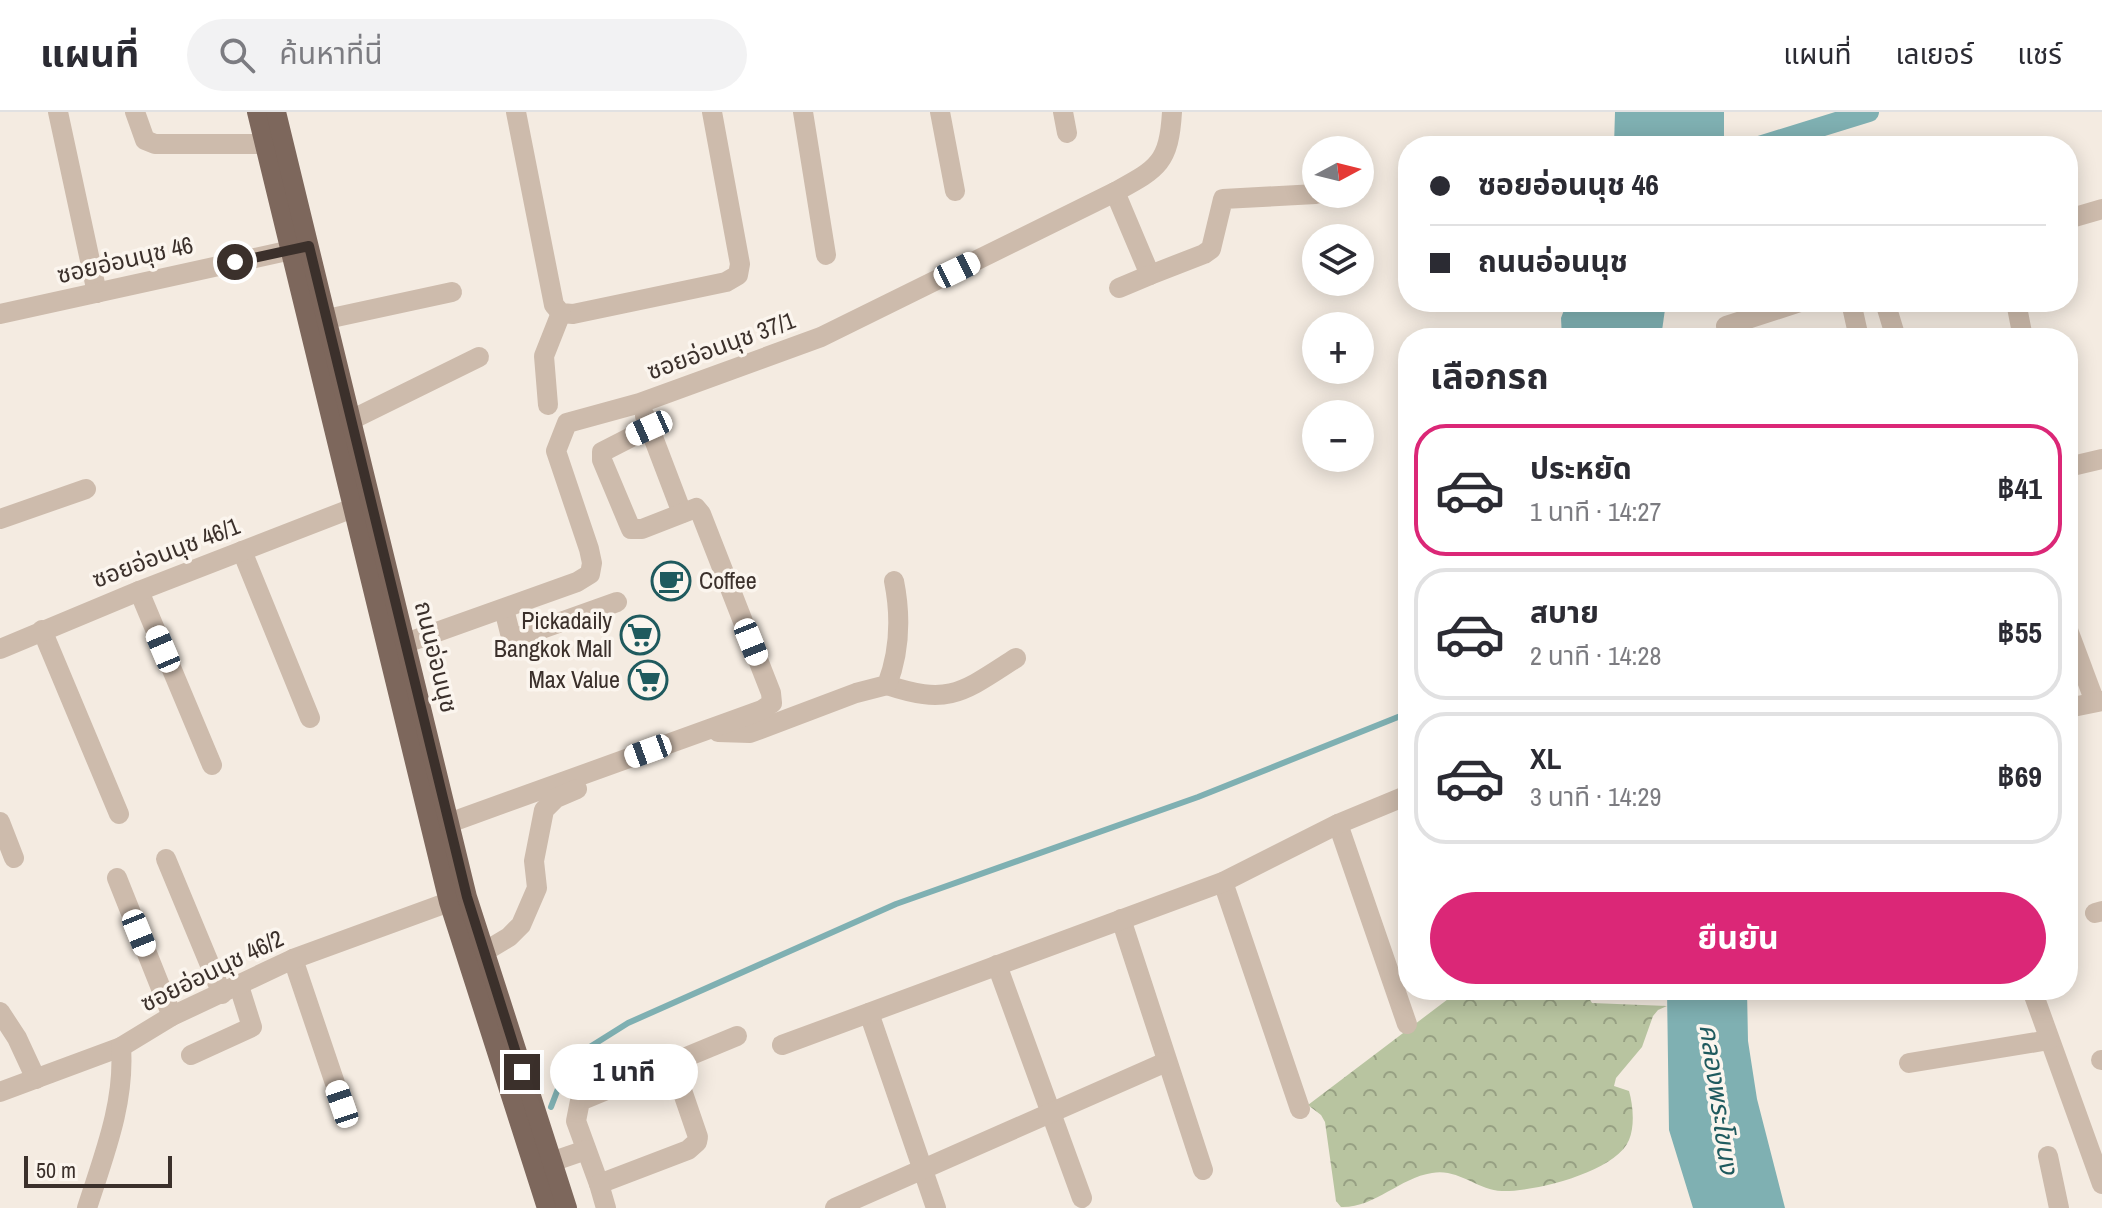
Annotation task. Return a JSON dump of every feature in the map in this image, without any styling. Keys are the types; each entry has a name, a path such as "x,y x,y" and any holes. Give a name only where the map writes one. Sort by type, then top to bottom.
{"main road":[{"name":"ถนนอ่อนนุช","path":"257,112 274,144 458,900 547,1208"},
{"name":"ถนนอ่อนนุช","path":"274,144 276,112"},
{"name":"ถนนอ่อนนุช","path":"300,248 327,319 351,420 362,506 406,643 449,823 458,900 484,952 567,1208"}],"street":[{"path":"58,112 97,293"},
{"path":"135,112 145,140 155,144 274,144"},
{"path":"516,112 554,305 561,313 573,314 726,282 738,275 740,264 712,112"},
{"path":"803,112 826,255"},
{"path":"940,112 955,191"},
{"path":"1063,112 1067,133"},
{"name":"ซอยอ่อนนุช 37/1","path":"406,643 577,582 590,574 592,563 589,549 556,451 567,423 640,403 821,337 1115,192 1160,164 1172,115"},
{"path":"1115,192 1150,275"},
{"path":"1119,288 1211,249 1220,205 1226,198 1302,195"},
{"path":"2078,216 2102,209"},
{"name":"ซอยอ่อนนุช 46","path":"0,314 300,248"},
{"path":"327,319 452,292"},
{"path":"1726,326 1769,312"},
{"path":"548,405 544,356 561,313"},
{"path":"351,420 479,357"},
{"path":"640,403 682,513"},
{"path":"449,823 762,710 772,703 771,693 701,514 696,508 642,529 631,529 602,460 602,452 649,428"},
{"path":"2078,465 2102,459"},
{"path":"0,519 86,489"},
{"name":"ซอยอ่อนนุช 46/1","path":"0,649 139,591 362,506"},
{"path":"242,551 310,718"},
{"path":"887,685 897,659 899,608 894,581"},
{"path":"139,591 212,765"},
{"path":"504,609 510,633 516,638 617,602"},
{"path":"42,630 119,814"},
{"path":"2078,653 2099,702 2078,706"},
{"path":"484,952 509,937 521,925 531,907 537,888 534,861 539,828 544,810 556,798 696,738 724,731 750,733 856,693 887,685 919,695 952,693 971,687 1016,658"},
{"path":"782,1045 1223,882 1338,824 1398,799"},
{"path":"0,822 14,858"},
{"path":"1338,824 1398,998"},
{"path":"166,859 230,990 252,1027 191,1055"},
{"path":"117,878 172,1016"},
{"path":"1223,882 1300,1109"},
{"name":"ซอยอ่อนนุช 46/2","path":"0,1092 121,1047 172,1016 293,959 458,900"},
{"path":"1121,919 1203,1170"},
{"path":"293,959 342,1104"},
{"path":"997,965 1082,1198"},
{"path":"1399,1000 1407,1024"},
{"path":"2035,1000 2102,1184"},
{"path":"0,1012 17,1038 36,1079"},
{"path":"869,1013 936,1208"},
{"path":"606,1208 576,1121 580,1101 737,1036"},
{"path":"1909,1063 2049,1040"},
{"path":"87,1208 114,1123 123,1076 121,1047"},
{"path":"835,1208 1166,1062"},
{"path":"599,1184 688,1150 697,1142 698,1137 673,1064"},
{"path":"551,1162 586,1150"},
{"path":"2048,1156 2059,1208"}],"green space":[{"path":"1447,1000 1590,1000 1592,1003 1667,1006 1653,1016 1642,1047 1616,1078 1614,1086 1629,1091 1633,1122 1629,1140 1608,1162 1553,1184 1502,1191 1441,1172 1420,1176 1365,1203 1341,1207 1336,1201 1325,1122 1308,1105"}],"water":[{"path":"1615,112 1724,112 1724,136 1614,136"},
{"path":"1563,312 1665,312 1662,328 1562,328"},
{"name":"คลองพระโขนง","path":"1667,1000 1747,1000 1748,1041 1757,1099 1785,1208 1693,1208 1669,1130"}],"waterway":[{"path":"1791,136 1869,112"},
{"path":"551,1107 569,1060 628,1023 896,904 1198,797 1398,717"}],"place":[{"name":"Coffee","path":"671,581"},
{"name":"Pickadaily Bangkok Mall","path":"640,635"},
{"name":"Max Value","path":"648,680"}],"route":[{"path":"235,262 309,246 467,897 522,1072"}]}
